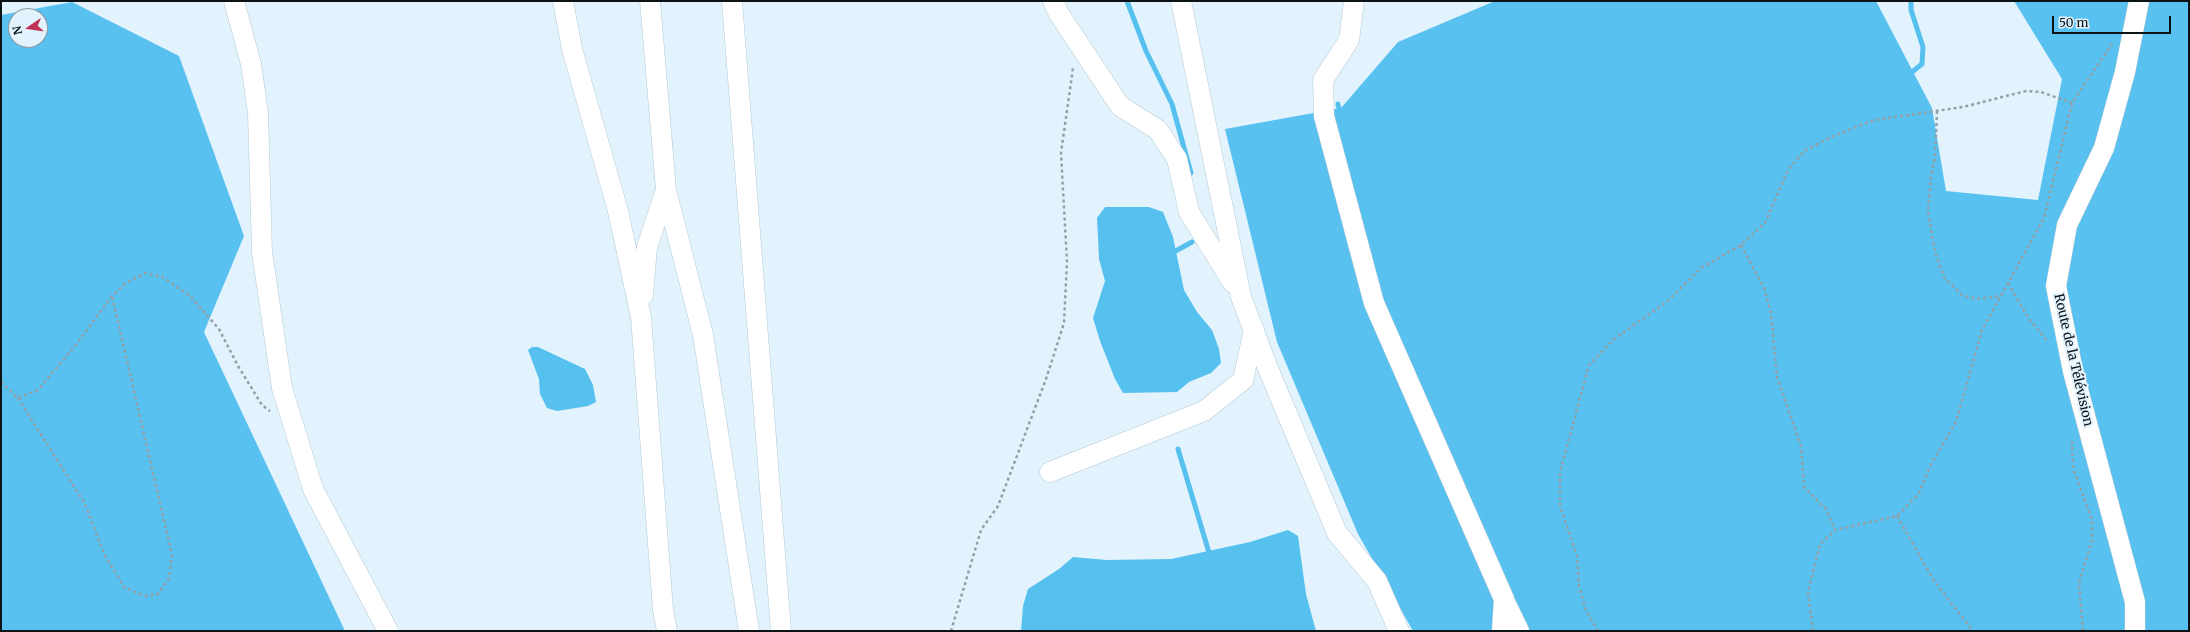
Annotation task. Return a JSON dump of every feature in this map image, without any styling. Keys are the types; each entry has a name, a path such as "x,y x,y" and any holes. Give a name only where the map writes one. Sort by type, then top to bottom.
{"street":[{"path":"234,1 251,64 258,113 262,252 282,388 313,488 388,631"},
{"path":"563,1 572,50 618,211 641,317 664,610 667,631"},
{"path":"650,1 666,190 703,335 750,631"},
{"path":"732,1 781,631"},
{"path":"1053,1 1059,14 1120,106 1158,130 1177,159 1189,212 1241,297 1337,533 1377,581 1399,631"},
{"path":"1181,1 1241,297"},
{"path":"1354,1 1349,40 1323,80 1324,116 1374,303 1519,631"},
{"name":"Route de la Télévision","path":"2134,631 2135,602 2074,371 2056,286 2067,225 2104,148 2125,72 2139,1"},
{"path":"641,317 647,247 666,190"},
{"path":"1050,472 1204,411 1243,380 1254,330"},
{"path":"1502,631 1504,599"},
{"path":"662,631 664,610"}],"path":[{"path":"1813,631 1808,592 1820,544 1835,530 1897,516 1919,493 1931,464 1956,422 1982,330 2044,218 2072,103 2113,42 2126,36 2132,37"},
{"path":"951,631 981,530 998,506 1046,379 1064,323 1067,262 1061,153 1077,41"},
{"path":"1598,631 1586,610 1579,588 1577,556 1560,506 1560,472 1589,365 1613,340 1669,300 1701,268 1741,245 1765,223 1788,170 1804,152 1831,137 1874,120 1963,107 2026,91 2041,92 2072,103"},
{"path":"1937,111 1935,158 1931,175 1928,211 1935,252 1944,277 1962,295 1977,299 2001,296"},
{"path":"1741,245 1764,288 1771,313 1777,377 1801,446 1804,487 1826,509 1835,530"},
{"path":"18,398 38,390 75,346 112,296 126,283 145,273 162,277 190,296 218,329 238,366 262,405 273,414"},
{"path":"2008,283 2029,319 2050,344"},
{"path":"1,382 18,398 85,504 105,556 125,588 145,596 158,594 169,578 172,555 112,296"},
{"path":"2071,435 2073,468 2092,520 2092,540 2079,583 2083,631"},
{"path":"1897,516 1934,581 1973,631"}],"shaded area":[{"path":"1495,1 1876,1 1932,108 1946,191 2038,200 2062,79 2014,1 2189,1 2189,631 1413,631 1358,534 1277,342 1225,129 1341,108 1398,42"},
{"path":"72,2 179,56 244,236 204,332 345,631 1,631 1,15 8,14 8,48 48,48 48,8 39,8"},
{"path":"1874,92 1882,95 1885,102 1883,106 1869,110 1855,117 1853,112 1867,104 1869,97"},
{"path":"1105,207 1149,207 1163,212 1173,237 1184,290 1197,312 1212,330 1219,349 1221,363 1211,373 1189,382 1177,392 1123,393 1115,379 1100,341 1093,318 1105,281 1099,259 1097,218"},
{"path":"532,347 538,347 585,369 593,385 596,402 588,406 557,411 547,408 540,394 539,379 528,350"},
{"path":"1288,530 1298,536 1306,594 1316,631 1021,631 1023,606 1028,589 1059,569 1073,557 1107,560 1171,559 1250,542"}],"waterway":[{"path":"1127,1 1146,51 1172,104 1191,173"},
{"path":"1878,99 1922,64 1923,47 1911,10 1911,1"},
{"path":"1716,17 1758,84 1771,169"},
{"path":"1338,104 1354,179 1368,226 1448,417"},
{"path":"1533,631 1448,417 1621,328 1634,313 1646,266 1656,261 1667,262 1682,255 1705,225 1794,149 1860,112"},
{"path":"1728,205 1753,214 1778,233 1792,264 1811,387 1822,434"},
{"path":"1172,253 1192,242"},
{"path":"1178,449 1210,556"}]}
